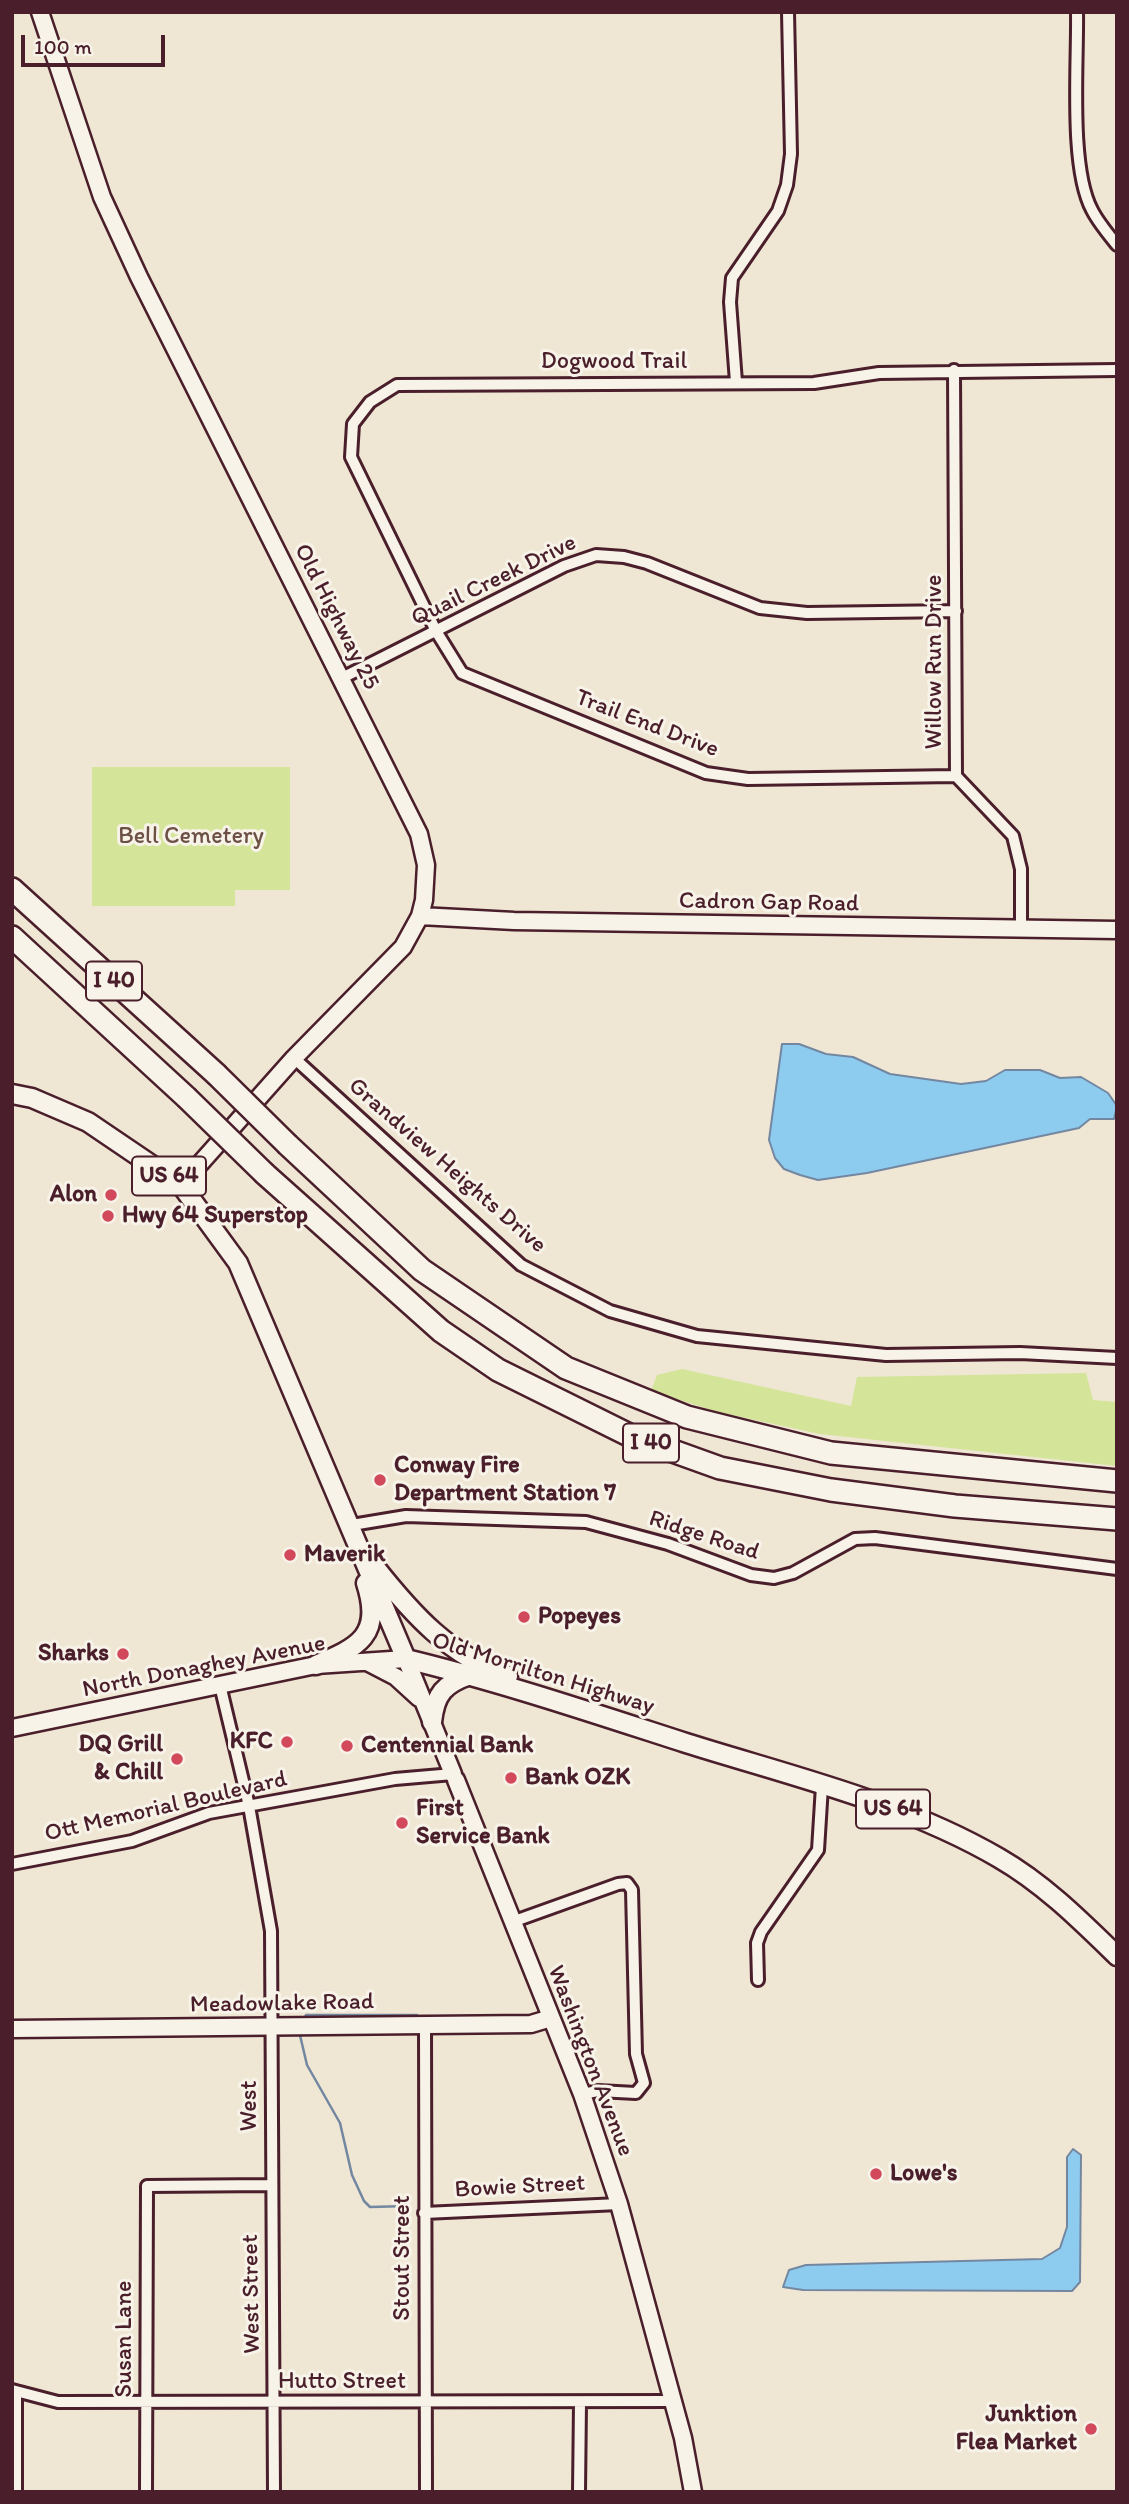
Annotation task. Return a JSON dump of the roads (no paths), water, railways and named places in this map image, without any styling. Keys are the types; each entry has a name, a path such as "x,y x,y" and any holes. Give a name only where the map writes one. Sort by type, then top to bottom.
{"highway":[{"name":"I 40","path":"12,889 216,1073 288,1145 422,1270 566,1368 687,1417 831,1453 1117,1481"},
{"name":"I 40","path":"12,937 186,1097 265,1174 441,1331 498,1370 631,1436 720,1468 831,1490 955,1506 1117,1520"}],"main road":[{"name":"Old Morrilton Highway","path":"12,1094 32,1098 88,1122 181,1185 238,1263 352,1525 406,1659 470,1675 621,1722 822,1786 939,1827 1001,1859 1052,1894 1117,1956"},
{"path":"316,1665 352,1650 365,1637 370,1626 370,1596 352,1525"},
{"path":"352,1525 374,1565 413,1614 452,1649 489,1669 621,1722"},
{"path":"432,1722 434,1702 443,1687 470,1675"}],"street":[{"name":"Old Highway 25","path":"40,12 103,197 139,277 419,835 426,865 424,900 420,916 403,947 294,1058 181,1185"},
{"path":"736,382 730,302 732,278 778,211 787,185 791,154 788,12"},
{"path":"1077,12 1082,171 1091,209 1117,245"},
{"name":"Willow Run Drive","path":"954,370 957,776 1013,836 1021,869 1021,930"},
{"name":"Dogwood Trail","path":"436,631 351,457 353,424 370,402 397,385 814,383 879,373 1117,370"},
{"name":"Quail Creek Drive","path":"342,678 564,566 596,555 647,563 760,608 807,613 956,611"},
{"name":"Trail End Drive","path":"436,631 462,673 706,773 748,779 957,776"},
{"name":"Cadron Gap Road","path":"420,916 514,921 1117,930"},
{"name":"Grandview Heights Drive","path":"294,1058 521,1265 610,1311 696,1336 886,1355 1020,1353 1117,1358"},
{"name":"Ridge Road","path":"352,1525 406,1516 586,1522 668,1544 751,1575 774,1578 793,1573 855,1539 875,1538 1117,1569"},
{"name":"North Donaghey Avenue","path":"12,1728 316,1665 406,1659"},
{"name":"Washington Avenue","path":"406,1659 582,2094 619,2204 674,2401 692,2492"},
{"path":"363,1661 380,1666 396,1677 424,1705"},
{"name":"West","path":"220,1685 249,1807 271,1931 271,2185"},
{"name":"Ott Memorial Boulevard","path":"12,1864 132,1841 209,1814 395,1779 455,1777"},
{"path":"758,1980 757,1943 761,1932 818,1850 822,1786"},
{"path":"512,1922 618,1884 627,1883 632,1890 636,2054 644,2083 636,2093 597,2091 582,2094"},
{"name":"Meadowlake Road","path":"12,2029 531,2024 551,2018"},
{"name":"Stout Street","path":"425,2025 426,2492"},
{"name":"Susan Lane","path":"146,2492 146,2186 271,2185"},
{"name":"West Street","path":"271,2185 274,2402"},
{"name":"Bowie Street","path":"424,2213 619,2204"},
{"path":"14,2391 16,2492"},
{"name":"Hutto Street","path":"14,2391 58,2402 674,2401"},
{"path":"274,2402 274,2492"},
{"path":"579,2492 580,2403"}],"water":[{"path":"782,1044 799,1044 826,1054 853,1057 890,1074 961,1084 986,1081 1005,1070 1040,1070 1060,1078 1081,1077 1108,1093 1117,1106 1114,1119 1090,1119 1079,1128 867,1173 818,1180 784,1169 775,1158 769,1140"},
{"path":"1073,2149 1081,2155 1080,2282 1072,2291 803,2290 783,2287 789,2270 806,2265 1042,2259 1060,2248 1067,2227 1067,2157"}],"waterway":[{"path":"303,2021 306,2015 417,2015"},
{"path":"299,2031 307,2065 340,2123 352,2175 364,2201 370,2207 409,2206"}],"place":[{"name":"Alon","path":"111,1195"},
{"name":"Hwy 64 Superstop","path":"108,1216"},
{"name":"Conway Fire Department Station 7","path":"380,1480"},
{"name":"Maverik","path":"290,1555"},
{"name":"Popeyes","path":"524,1617"},
{"name":"Sharks","path":"123,1654"},
{"name":"KFC","path":"287,1742"},
{"name":"Centennial Bank","path":"347,1746"},
{"name":"DQ Grill & Chill","path":"177,1759"},
{"name":"Bank OZK","path":"511,1778"},
{"name":"First Service Bank","path":"402,1823"},
{"name":"Lowe's","path":"876,2174"},
{"name":"Junktion Flea Market","path":"1091,2429"}],"park label":[{"name":"Bell Cemetery","path":"191,837"}]}
